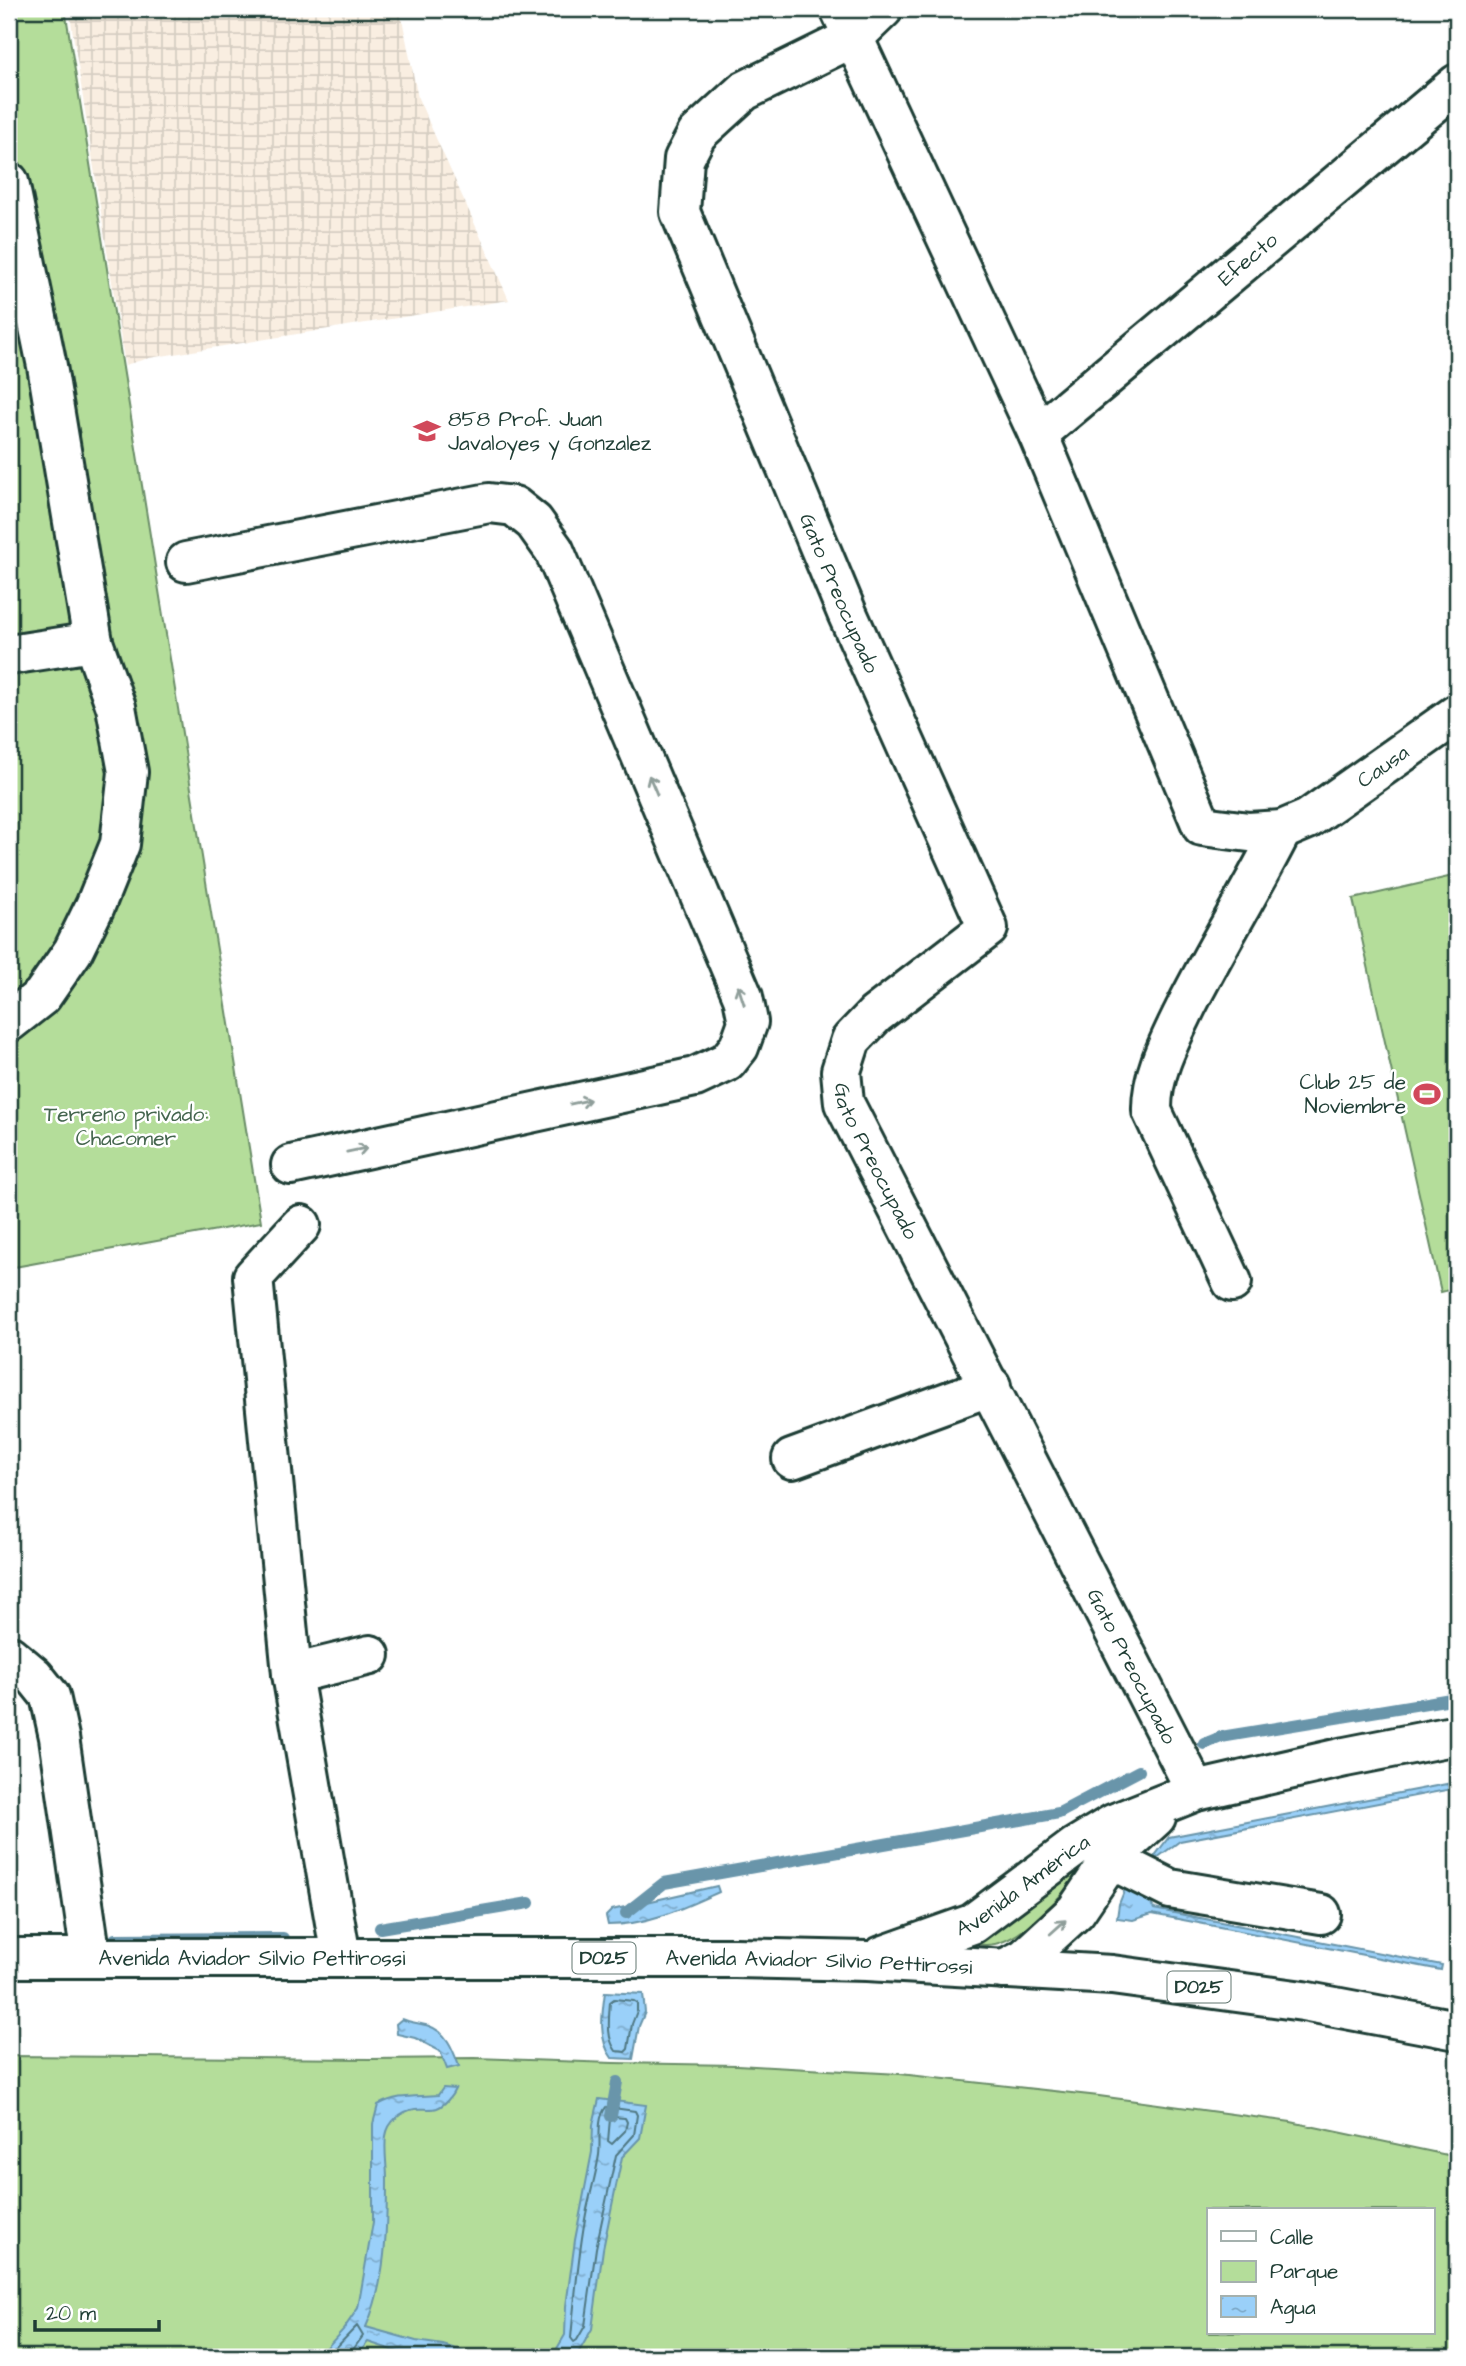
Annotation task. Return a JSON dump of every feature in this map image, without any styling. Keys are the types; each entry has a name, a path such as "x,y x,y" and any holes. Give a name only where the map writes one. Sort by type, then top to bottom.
{"street":[{"path":"883,9 847,23 1038,434 1202,826 1249,832 1295,824"},
{"name":"Gato Preocupado","path":"847,23 744,91 697,134 684,159 680,212 847,613 988,928 875,1015 850,1040 841,1071 844,1103 990,1386 1185,1794"},
{"name":"Efecto","path":"1038,434 1457,84"},
{"path":"9,182 47,366 93,642 116,707 128,772 120,844 95,906 73,951 43,996 9,1022"},
{"path":"186,562 489,503 514,506 534,522 554,550 743,997 748,1022 739,1047 727,1062 695,1077 290,1165"},
{"path":"9,655 93,642"},
{"name":"Causa","path":"1295,824 1457,714"},
{"path":"1232,1282 1152,1111 1152,1095 1158,1069 1174,1031 1205,970 1295,824"},
{"path":"301,1225 253,1277 292,1674 341,1957"},
{"path":"792,1459 990,1386"},
{"path":"9,1655 34,1676 50,1696 59,1737 90,1958"},
{"path":"292,1674 370,1655"},
{"name":"Avenida América","path":"867,1961 972,1924 1075,1847 1113,1824 1185,1794 1345,1757 1457,1735"},
{"name":"Avenida América","path":"1004,1969 1024,1958 1076,1911 1112,1860 1185,1794"},
{"path":"1112,1860 1170,1889 1321,1914"},
{"name":"Avenida Aviador Silvio Pettirossi","path":"9,1958 735,1958 867,1961 1112,1975 1289,1999 1457,2030"}],"shaded area":[{"path":"69,9 400,9 418,98 509,300 149,358 125,365"}],"green space":[{"name":"Terreno privado: Chacomer","path":"9,9 65,9 261,1222 9,1268"},
{"name":"Club 25 de Noviembre","path":"1457,875 1457,1288 1441,1292 1353,899"},
{"path":"1100,1841 1064,1891 1030,1925 1012,1937 994,1944 976,1943"},
{"path":"9,2056 475,2058 737,2065 900,2074 1099,2096 1291,2122 1457,2157 1457,2357 9,2357"}],"water":[{"path":"1457,1782 1457,1788 1180,1841 1157,1858 1154,1857 1169,1837"},
{"path":"717,1886 719,1892 665,1914 638,1922 608,1925 606,1916 612,1910"},
{"path":"1125,1889 1143,1890 1154,1909 1442,1965 1441,1970 1152,1914 1133,1920 1117,1918"},
{"path":"605,1992 643,1994 645,2012 639,2026 633,2059 612,2058 608,2051 602,2026"},
{"path":"402,2019 429,2026 440,2033 448,2042 459,2066 447,2069 440,2051 415,2038 397,2034 396,2024"},
{"path":"443,2088 455,2089 443,2105 435,2109 405,2112 392,2122 387,2131 384,2255 378,2292 366,2327 416,2341 494,2357 413,2357 368,2342 356,2357 318,2357 343,2330 358,2308 373,2222 373,2124 378,2105 400,2098 438,2095"},
{"path":"599,2099 646,2105 640,2138 622,2157 603,2249 592,2329 576,2357 552,2357 565,2335 575,2240"}],"waterway":[{"path":"1204,1744 1221,1737 1457,1698"},
{"path":"626,1913 664,1883 1059,1813 1139,1771"},
{"path":"380,1928 529,1903"},
{"path":"115,1939 283,1938"},
{"path":"611,2116 617,2082"}],"place":[{"name":"858 Prof. Juan Javaloyes y Gonzalez","path":"427,431"},
{"name":"Club 25 de Noviembre","path":"1427,1094"}]}
